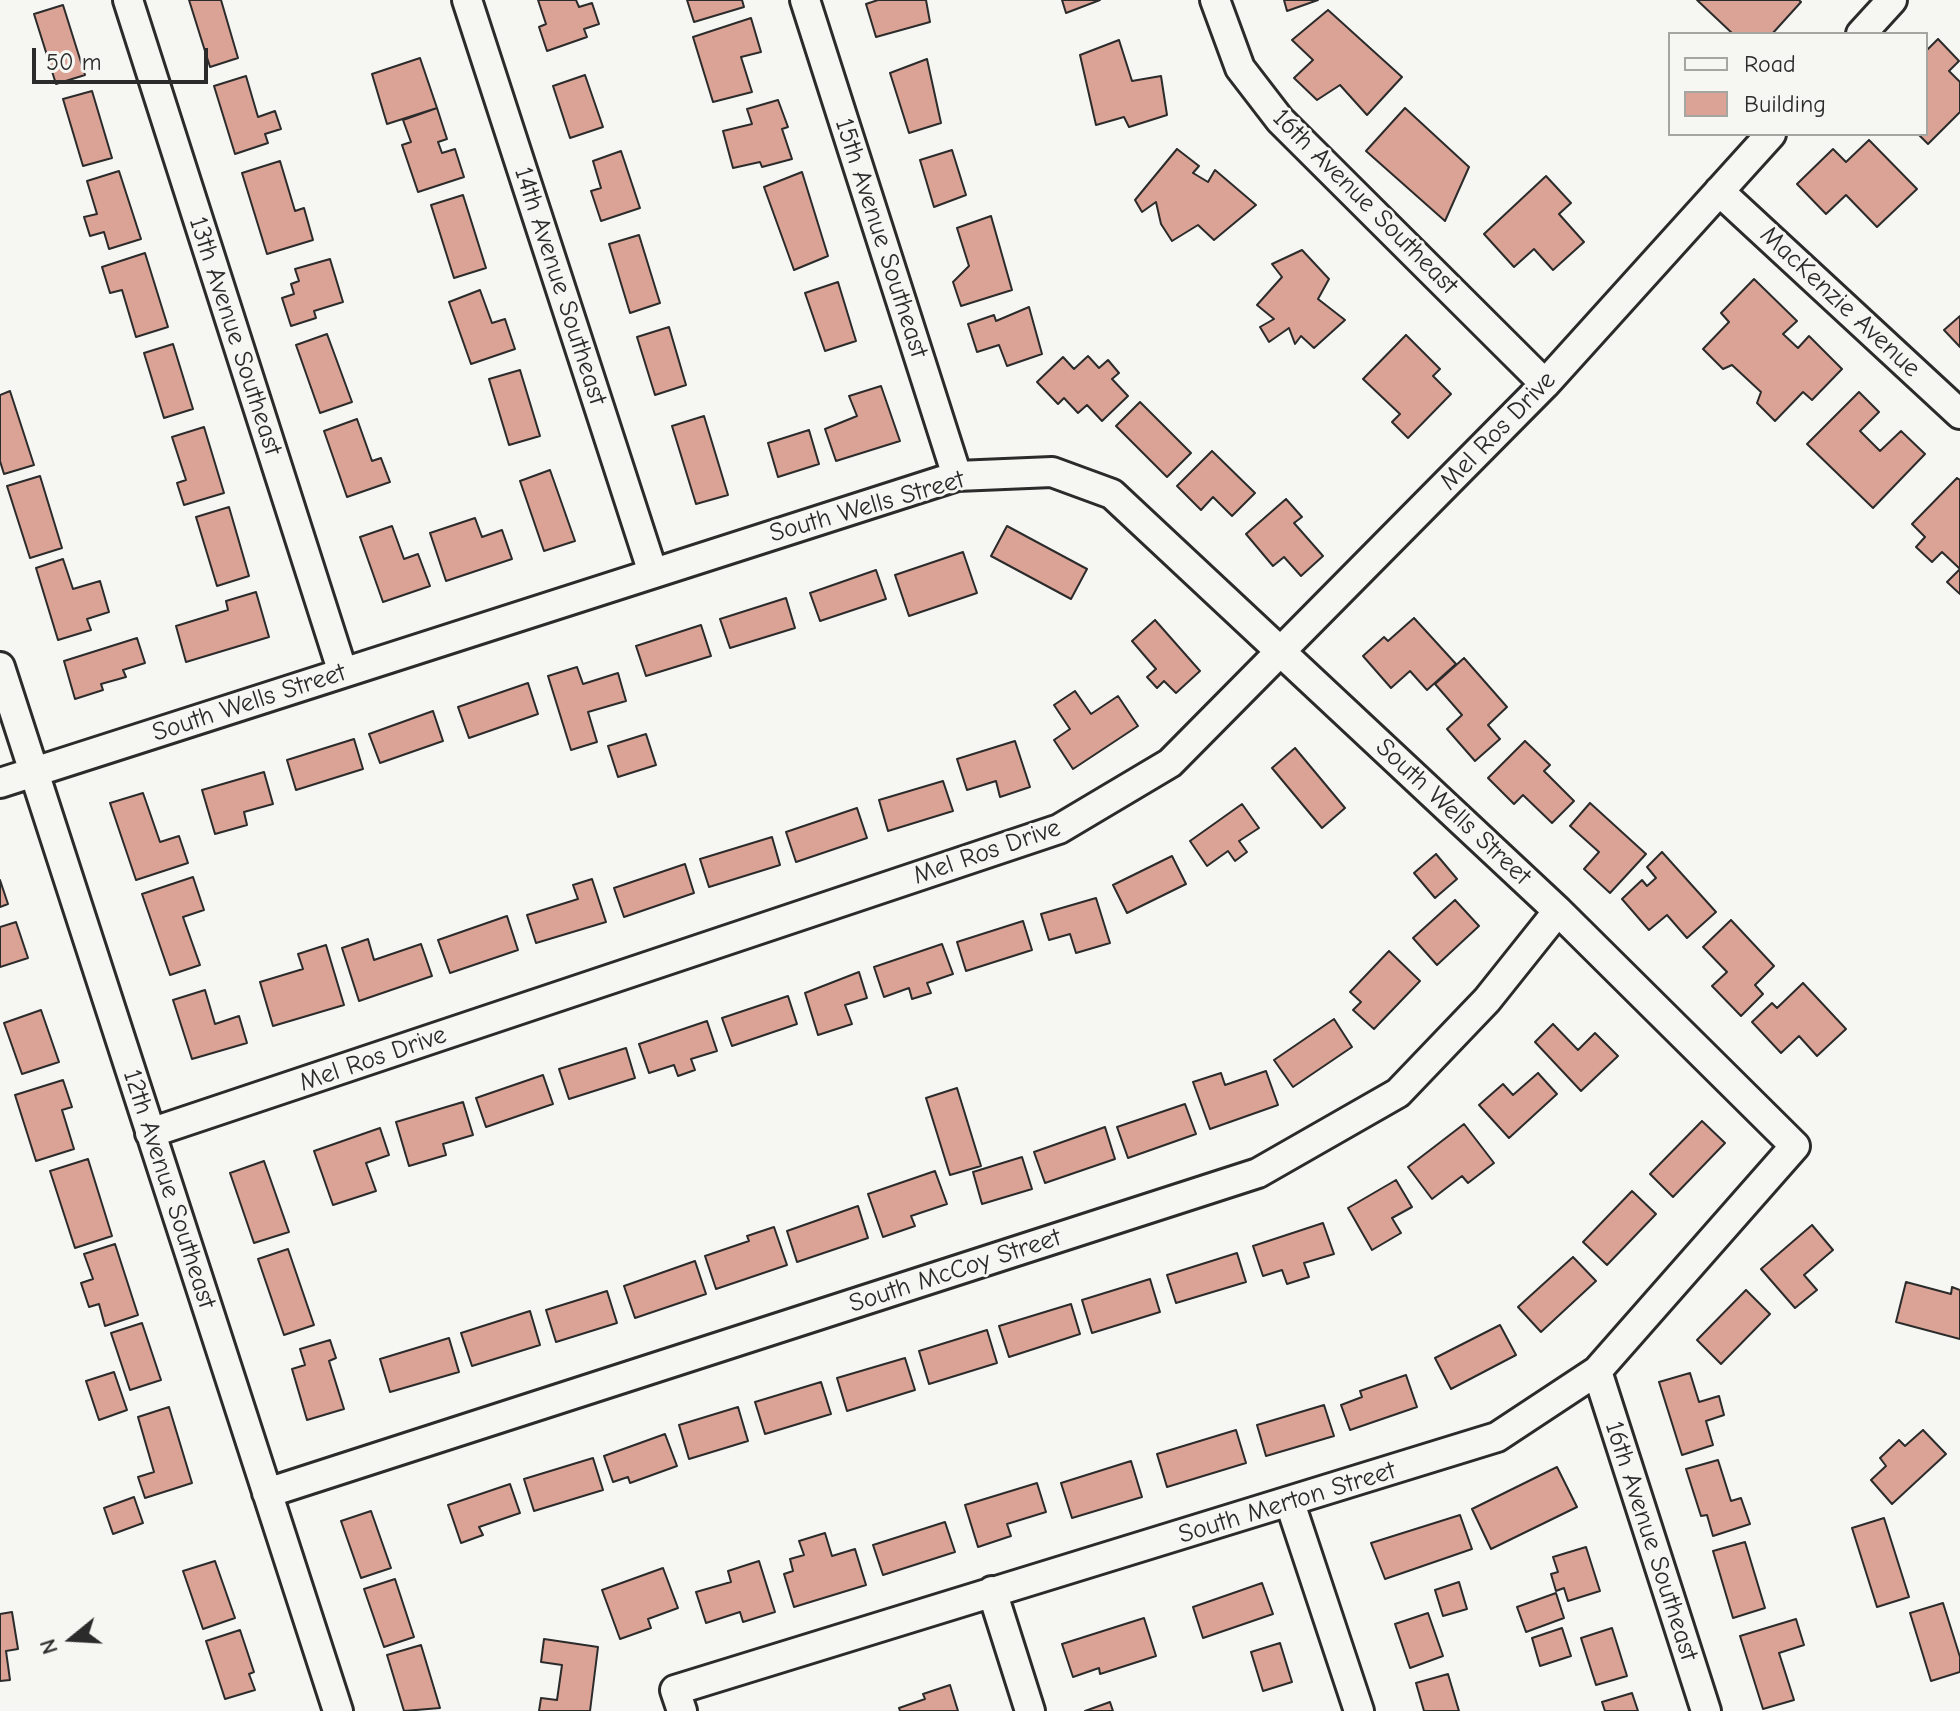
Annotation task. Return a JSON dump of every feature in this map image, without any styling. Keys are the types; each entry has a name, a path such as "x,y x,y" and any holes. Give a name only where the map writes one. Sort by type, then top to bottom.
{"street":[{"name":"13th Avenue Southeast","path":"128,0 343,673"},
{"name":"14th Avenue Southeast","path":"467,0 653,573"},
{"name":"15th Avenue Southeast","path":"805,0 957,476"},
{"name":"16th Avenue Southeast","path":"1215,0 1240,68 1280,120 1545,384"},
{"path":"1863,32 1892,0"},
{"name":"Mel Ros Drive","path":"150,1133 1059,829 1170,763 1545,384 1769,136"},
{"name":"MacKenzie Avenue","path":"1719,191 1960,414"},
{"name":"South Wells Street","path":"0,783 957,476 1052,472 1112,494 1558,911 1795,1146"},
{"name":"12th Avenue Southeast","path":"0,667 338,1711"},
{"name":"South McCoy Street","path":"267,1493 1258,1173 1398,1093 1487,1000 1558,911"},
{"name":"South Merton Street","path":"678,1700 992,1591 1290,1503 1497,1437 1597,1371 1795,1146"},
{"name":"16th Avenue Southeast","path":"1597,1371 1706,1711"},
{"path":"1290,1503 1359,1711"},
{"path":"992,1591 1030,1711"}],"building":[{"path":"189,0 221,0 238,58 210,67"},
{"path":"538,0 576,0 579,7 592,3 599,24 584,29 587,37 547,51 539,27 546,24"},
{"path":"687,0 742,0 744,7 694,22"},
{"path":"878,0 926,0 930,22 876,37 866,4"},
{"path":"1062,0 1100,0 1066,13"},
{"path":"1284,0 1318,0 1287,11"},
{"path":"1697,0 1801,2 1774,32 1731,32"},
{"path":"63,5 85,75 56,84 34,14"},
{"path":"1328,10 1402,77 1367,115 1340,85 1317,100 1294,78 1313,60 1292,40"},
{"path":"751,18 761,52 741,57 752,92 713,102 693,37"},
{"path":"1938,39 1959,61 1949,71 1960,82 1960,112 1928,144 1920,136 1928,136 1928,49"},
{"path":"1119,40 1132,81 1161,76 1167,115 1129,127 1124,117 1096,125 1080,55"},
{"path":"420,58 437,108 387,124 372,74"},
{"path":"927,59 941,123 909,133 890,73"},
{"path":"585,75 603,127 570,138 553,86"},
{"path":"246,76 258,117 275,111 281,129 265,134 268,143 235,154 214,86"},
{"path":"92,91 112,158 83,166 63,99"},
{"path":"778,100 788,127 782,129 792,159 762,167 760,162 733,168 723,131 752,124 747,109"},
{"path":"437,108 447,139 438,142 442,153 455,149 464,177 418,192 402,145 411,142 403,120"},
{"path":"1405,108 1469,167 1445,221 1366,151"},
{"path":"1869,140 1917,189 1877,227 1846,195 1826,214 1797,184 1833,149 1846,162"},
{"path":"1177,149 1199,166 1193,173 1208,182 1215,170 1256,205 1214,240 1198,225 1172,241 1161,224 1156,202 1142,212 1135,200"},
{"path":"952,150 966,195 934,207 920,160"},
{"path":"621,151 640,208 601,221 591,191 601,188 593,161"},
{"path":"280,161 295,211 304,208 313,240 267,254 242,173"},
{"path":"119,171 141,239 109,249 104,232 90,236 84,217 97,214 87,181"},
{"path":"802,172 828,256 794,270 764,187"},
{"path":"1546,176 1571,203 1559,214 1584,242 1553,270 1534,249 1514,267 1484,234"},
{"path":"463,195 486,268 454,278 431,205"},
{"path":"991,216 1012,290 961,306 953,282 969,266 957,228"},
{"path":"639,235 660,303 630,313 609,244"},
{"path":"1302,250 1329,279 1318,299 1345,320 1314,348 1301,336 1295,344 1289,328 1269,342 1260,327 1274,319 1257,305 1282,277 1272,264"},
{"path":"145,253 168,327 136,337 122,290 110,293 102,267"},
{"path":"330,259 343,302 314,311 316,318 291,326 282,298 294,294 291,284 299,281 295,269"},
{"path":"1754,279 1797,321 1783,334 1798,348 1809,336 1842,369 1812,400 1803,392 1775,421 1757,403 1761,392 1732,365 1723,369 1703,349 1729,322 1721,313"},
{"path":"838,282 856,341 825,351 805,293"},
{"path":"480,290 492,323 505,319 515,349 471,364 449,302"},
{"path":"1029,307 1042,354 1007,366 999,345 977,352 968,324 994,315 996,321"},
{"path":"1960,316 1960,347 1944,330"},
{"path":"669,327 686,385 655,395 637,337"},
{"path":"327,334 352,402 320,413 296,345"},
{"path":"1406,335 1440,369 1433,376 1451,394 1408,438 1392,422 1400,414 1363,379"},
{"path":"173,344 193,409 164,418 144,353"},
{"path":"1088,356 1099,368 1108,360 1119,373 1112,379 1128,396 1102,421 1087,405 1078,413 1064,398 1058,404 1037,382 1063,357 1074,369"},
{"path":"520,370 540,436 509,445 489,379"},
{"path":"881,386 900,441 836,461 825,429 857,416 849,396"},
{"path":"10,391 34,465 4,474 0,461 0,395"},
{"path":"1859,392 1879,412 1860,431 1880,451 1901,431 1925,454 1873,508 1807,444"},
{"path":"1140,402 1191,453 1167,477 1116,426"},
{"path":"704,416 728,495 696,504 672,426"},
{"path":"357,419 372,461 381,458 390,482 347,497 324,431"},
{"path":"204,427 224,493 184,505 177,483 186,480 172,437"},
{"path":"809,430 819,464 778,477 768,443"},
{"path":"1212,451 1255,493 1232,516 1213,497 1201,510 1177,486"},
{"path":"550,470 575,541 544,551 520,481"},
{"path":"40,476 62,548 30,558 7,486"},
{"path":"1957,478 1960,480 1960,569 1942,552 1932,562 1916,547 1925,537 1912,524"},
{"path":"1286,499 1302,517 1294,523 1323,556 1301,576 1284,557 1273,566 1246,534"},
{"path":"229,507 249,576 217,586 196,517"},
{"path":"475,518 482,537 502,530 512,559 446,581 430,533"},
{"path":"392,526 404,559 418,554 430,586 383,602 360,537"},
{"path":"1007,526 1087,569 1071,599 991,556"},
{"path":"963,552 977,593 909,616 895,575"},
{"path":"63,559 73,589 100,581 109,612 87,619 91,630 58,640 36,568"},
{"path":"1960,569 1960,594 1947,582"},
{"path":"876,570 886,599 820,621 810,593"},
{"path":"256,592 269,637 186,662 176,626 228,610 226,601"},
{"path":"786,598 795,628 730,648 720,619"},
{"path":"1414,618 1456,664 1427,690 1410,671 1391,688 1363,656 1384,637 1388,641"},
{"path":"1155,620 1200,671 1176,693 1164,681 1157,688 1147,677 1156,669 1132,641"},
{"path":"701,625 711,656 646,676 636,646"},
{"path":"137,638 145,663 123,670 126,677 101,684 103,690 75,699 64,661"},
{"path":"1464,658 1507,707 1488,725 1500,739 1475,761 1447,729 1462,715 1435,684"},
{"path":"577,667 583,684 618,673 626,701 588,712 597,742 571,750 548,676"},
{"path":"528,683 538,714 469,738 458,707"},
{"path":"1075,691 1091,714 1118,696 1138,726 1073,769 1054,740 1070,729 1054,705"},
{"path":"433,711 443,741 380,763 369,734"},
{"path":"646,734 656,765 618,777 608,746"},
{"path":"354,739 363,769 296,790 287,760"},
{"path":"1015,741 1030,787 1000,797 996,781 967,790 957,759"},
{"path":"1525,741 1550,765 1544,771 1574,801 1552,823 1523,795 1514,804 1488,778"},
{"path":"1295,748 1345,808 1322,828 1272,768"},
{"path":"264,772 273,804 244,812 247,825 215,834 202,790"},
{"path":"943,781 953,811 888,831 879,800"},
{"path":"143,793 160,842 179,836 188,863 136,880 110,803"},
{"path":"1590,803 1646,854 1610,893 1584,869 1599,852 1570,826"},
{"path":"1242,804 1259,828 1239,841 1247,852 1235,861 1228,851 1207,866 1190,841"},
{"path":"857,808 867,838 796,862 786,832"},
{"path":"772,837 780,865 709,887 700,859"},
{"path":"1662,852 1716,912 1687,938 1667,915 1649,930 1622,899 1642,880 1647,886 1656,878 1647,867"},
{"path":"1436,854 1457,879 1435,898 1414,873"},
{"path":"1172,856 1186,884 1127,913 1113,885"},
{"path":"685,864 694,893 624,917 614,888"},
{"path":"193,877 204,910 183,917 200,965 170,975 142,894"},
{"path":"592,879 606,922 536,943 527,915 578,899 573,885"},
{"path":"0,880 8,904 0,907"},
{"path":"1096,898 1110,943 1076,953 1070,934 1049,940 1041,914"},
{"path":"1455,900 1479,926 1437,965 1413,938"},
{"path":"507,916 518,950 450,973 438,940"},
{"path":"1731,920 1774,966 1755,985 1763,994 1741,1016 1712,986 1727,972 1703,947"},
{"path":"1023,921 1032,950 966,971 957,942"},
{"path":"16,922 28,958 0,967 0,927"},
{"path":"368,939 374,960 421,944 432,976 359,1001 342,948"},
{"path":"942,944 953,974 927,983 931,993 912,999 909,988 884,997 874,967"},
{"path":"326,945 344,1005 273,1026 260,982 303,969 298,954"},
{"path":"1389,951 1420,981 1374,1029 1353,1010 1361,1002 1350,992"},
{"path":"859,972 867,998 845,1005 852,1024 818,1035 805,993"},
{"path":"1803,983 1846,1029 1817,1056 1799,1036 1781,1053 1752,1022 1772,1003 1777,1008"},
{"path":"205,990 215,1024 239,1016 247,1043 192,1059 173,1000"},
{"path":"788,996 797,1024 732,1046 722,1018"},
{"path":"41,1010 59,1062 22,1074 4,1023"},
{"path":"1334,1019 1352,1047 1293,1087 1274,1060"},
{"path":"707,1021 717,1051 691,1059 695,1070 678,1076 674,1065 649,1073 639,1044"},
{"path":"1553,1024 1578,1050 1595,1033 1618,1056 1581,1091 1535,1042"},
{"path":"626,1048 635,1078 569,1099 559,1069"},
{"path":"1266,1071 1278,1105 1210,1129 1193,1082 1221,1073 1225,1085"},
{"path":"1538,1073 1557,1094 1509,1138 1479,1105 1503,1084 1513,1095"},
{"path":"543,1075 553,1104 486,1127 476,1098"},
{"path":"63,1080 72,1107 62,1110 74,1149 36,1161 15,1095"},
{"path":"957,1088 981,1166 950,1175 926,1098"},
{"path":"463,1102 473,1135 443,1144 446,1155 409,1166 396,1122"},
{"path":"1185,1104 1196,1134 1128,1158 1117,1127"},
{"path":"1702,1121 1725,1143 1673,1197 1650,1174"},
{"path":"1464,1124 1494,1163 1468,1183 1462,1176 1432,1199 1408,1167"},
{"path":"1105,1127 1115,1159 1045,1183 1034,1152"},
{"path":"380,1128 389,1155 366,1163 376,1191 333,1205 314,1151"},
{"path":"1022,1157 1032,1189 982,1204 973,1172"},
{"path":"88,1159 112,1236 75,1248 50,1171"},
{"path":"264,1161 289,1232 254,1243 230,1173"},
{"path":"935,1171 947,1204 911,1216 915,1226 883,1237 868,1194"},
{"path":"1396,1180 1412,1207 1392,1218 1401,1233 1372,1250 1348,1208"},
{"path":"1632,1191 1656,1214 1607,1265 1583,1242"},
{"path":"858,1206 868,1238 797,1262 787,1231"},
{"path":"1323,1223 1334,1254 1304,1263 1309,1277 1287,1284 1282,1270 1263,1276 1253,1246"},
{"path":"1812,1225 1833,1250 1804,1275 1817,1290 1795,1308 1761,1269"},
{"path":"774,1227 787,1265 716,1289 705,1256 749,1241 747,1236"},
{"path":"115,1244 138,1315 105,1326 99,1304 89,1307 81,1283 93,1279 84,1254"},
{"path":"288,1249 314,1325 284,1335 258,1259"},
{"path":"1237,1253 1246,1282 1176,1303 1167,1275"},
{"path":"1573,1257 1596,1281 1541,1332 1518,1307"},
{"path":"695,1261 706,1294 635,1318 624,1286"},
{"path":"1150,1279 1160,1312 1092,1333 1082,1300"},
{"path":"1906,1282 1951,1294 1952,1287 1960,1290 1960,1339 1896,1322"},
{"path":"1746,1290 1770,1314 1721,1364 1697,1340"},
{"path":"607,1291 617,1323 556,1342 546,1310"},
{"path":"1071,1304 1080,1334 1009,1357 999,1326"},
{"path":"530,1311 540,1345 472,1366 461,1333"},
{"path":"142,1323 161,1380 130,1390 111,1333"},
{"path":"1500,1325 1516,1355 1451,1389 1435,1358"},
{"path":"987,1330 997,1363 929,1384 919,1351"},
{"path":"449,1338 459,1372 390,1392 380,1359"},
{"path":"330,1340 336,1358 329,1361 344,1409 307,1420 292,1369 305,1365 300,1349"},
{"path":"905,1358 915,1390 847,1411 837,1378"},
{"path":"114,1372 127,1410 99,1420 86,1381"},
{"path":"1690,1373 1699,1402 1719,1396 1724,1415 1706,1421 1713,1445 1682,1455 1659,1382"},
{"path":"1406,1375 1417,1407 1350,1430 1341,1405 1362,1397 1360,1391"},
{"path":"821,1382 831,1414 765,1434 755,1402"},
{"path":"1324,1405 1334,1436 1266,1456 1257,1425"},
{"path":"169,1407 192,1483 145,1498 138,1477 154,1472 138,1417"},
{"path":"738,1407 748,1441 689,1459 679,1425"},
{"path":"1236,1430 1246,1463 1167,1487 1157,1454"},
{"path":"1923,1430 1946,1454 1892,1504 1871,1480 1886,1466 1880,1458 1899,1440 1905,1446"},
{"path":"665,1434 677,1466 630,1483 628,1477 613,1482 604,1456"},
{"path":"593,1458 603,1490 534,1511 524,1479"},
{"path":"1718,1460 1731,1501 1741,1498 1750,1524 1713,1536 1707,1515 1701,1516 1686,1469"},
{"path":"1131,1461 1142,1497 1072,1518 1061,1483"},
{"path":"1557,1467 1577,1507 1491,1549 1472,1509"},
{"path":"1037,1483 1046,1512 1007,1524 1011,1536 978,1547 965,1505"},
{"path":"510,1484 520,1513 479,1527 483,1535 461,1543 448,1505"},
{"path":"134,1497 143,1523 113,1534 104,1508"},
{"path":"371,1511 391,1568 361,1578 341,1521"},
{"path":"1460,1515 1472,1549 1385,1579 1371,1543"},
{"path":"1884,1518 1909,1597 1877,1607 1852,1528"},
{"path":"945,1522 955,1552 883,1575 873,1545"},
{"path":"825,1533 832,1556 855,1549 866,1585 794,1607 784,1574 793,1571 790,1559 804,1555 799,1541"},
{"path":"1745,1542 1765,1608 1733,1618 1713,1551"},
{"path":"1586,1547 1600,1591 1568,1601 1564,1588 1556,1591 1551,1574 1558,1572 1553,1557"},
{"path":"215,1561 235,1618 203,1629 183,1571"},
{"path":"759,1561 775,1612 743,1622 740,1612 706,1623 696,1592 731,1582 728,1571"},
{"path":"663,1568 678,1608 648,1619 651,1628 620,1639 602,1590"},
{"path":"395,1579 414,1637 384,1647 364,1589"},
{"path":"1459,1582 1467,1609 1443,1616 1435,1590"},
{"path":"1262,1583 1273,1614 1203,1638 1193,1607"},
{"path":"1556,1593 1564,1618 1526,1632 1517,1607"},
{"path":"1943,1603 1960,1657 1960,1672 1931,1681 1910,1613"},
{"path":"12,1612 18,1649 6,1651 10,1680 0,1681 0,1614"},
{"path":"1428,1613 1443,1656 1410,1668 1395,1624"},
{"path":"1144,1618 1156,1656 1100,1674 1099,1668 1073,1677 1062,1644"},
{"path":"1796,1619 1804,1645 1779,1653 1794,1700 1763,1709 1740,1636"},
{"path":"1562,1628 1571,1656 1540,1666 1532,1638"},
{"path":"1612,1628 1627,1676 1596,1685 1581,1638"},
{"path":"240,1630 254,1672 249,1674 255,1690 225,1699 206,1641"},
{"path":"544,1639 598,1647 590,1711 539,1711 541,1698 557,1700 562,1665 541,1662"},
{"path":"1280,1643 1292,1682 1263,1691 1251,1652"},
{"path":"421,1645 440,1708 404,1711 387,1655"},
{"path":"1448,1674 1459,1711 1424,1711 1416,1683"},
{"path":"950,1685 958,1711 900,1711 899,1708 925,1699 923,1694"},
{"path":"1632,1693 1638,1711 1605,1711 1602,1702"},
{"path":"1110,1702 1113,1711 1085,1711"}]}
